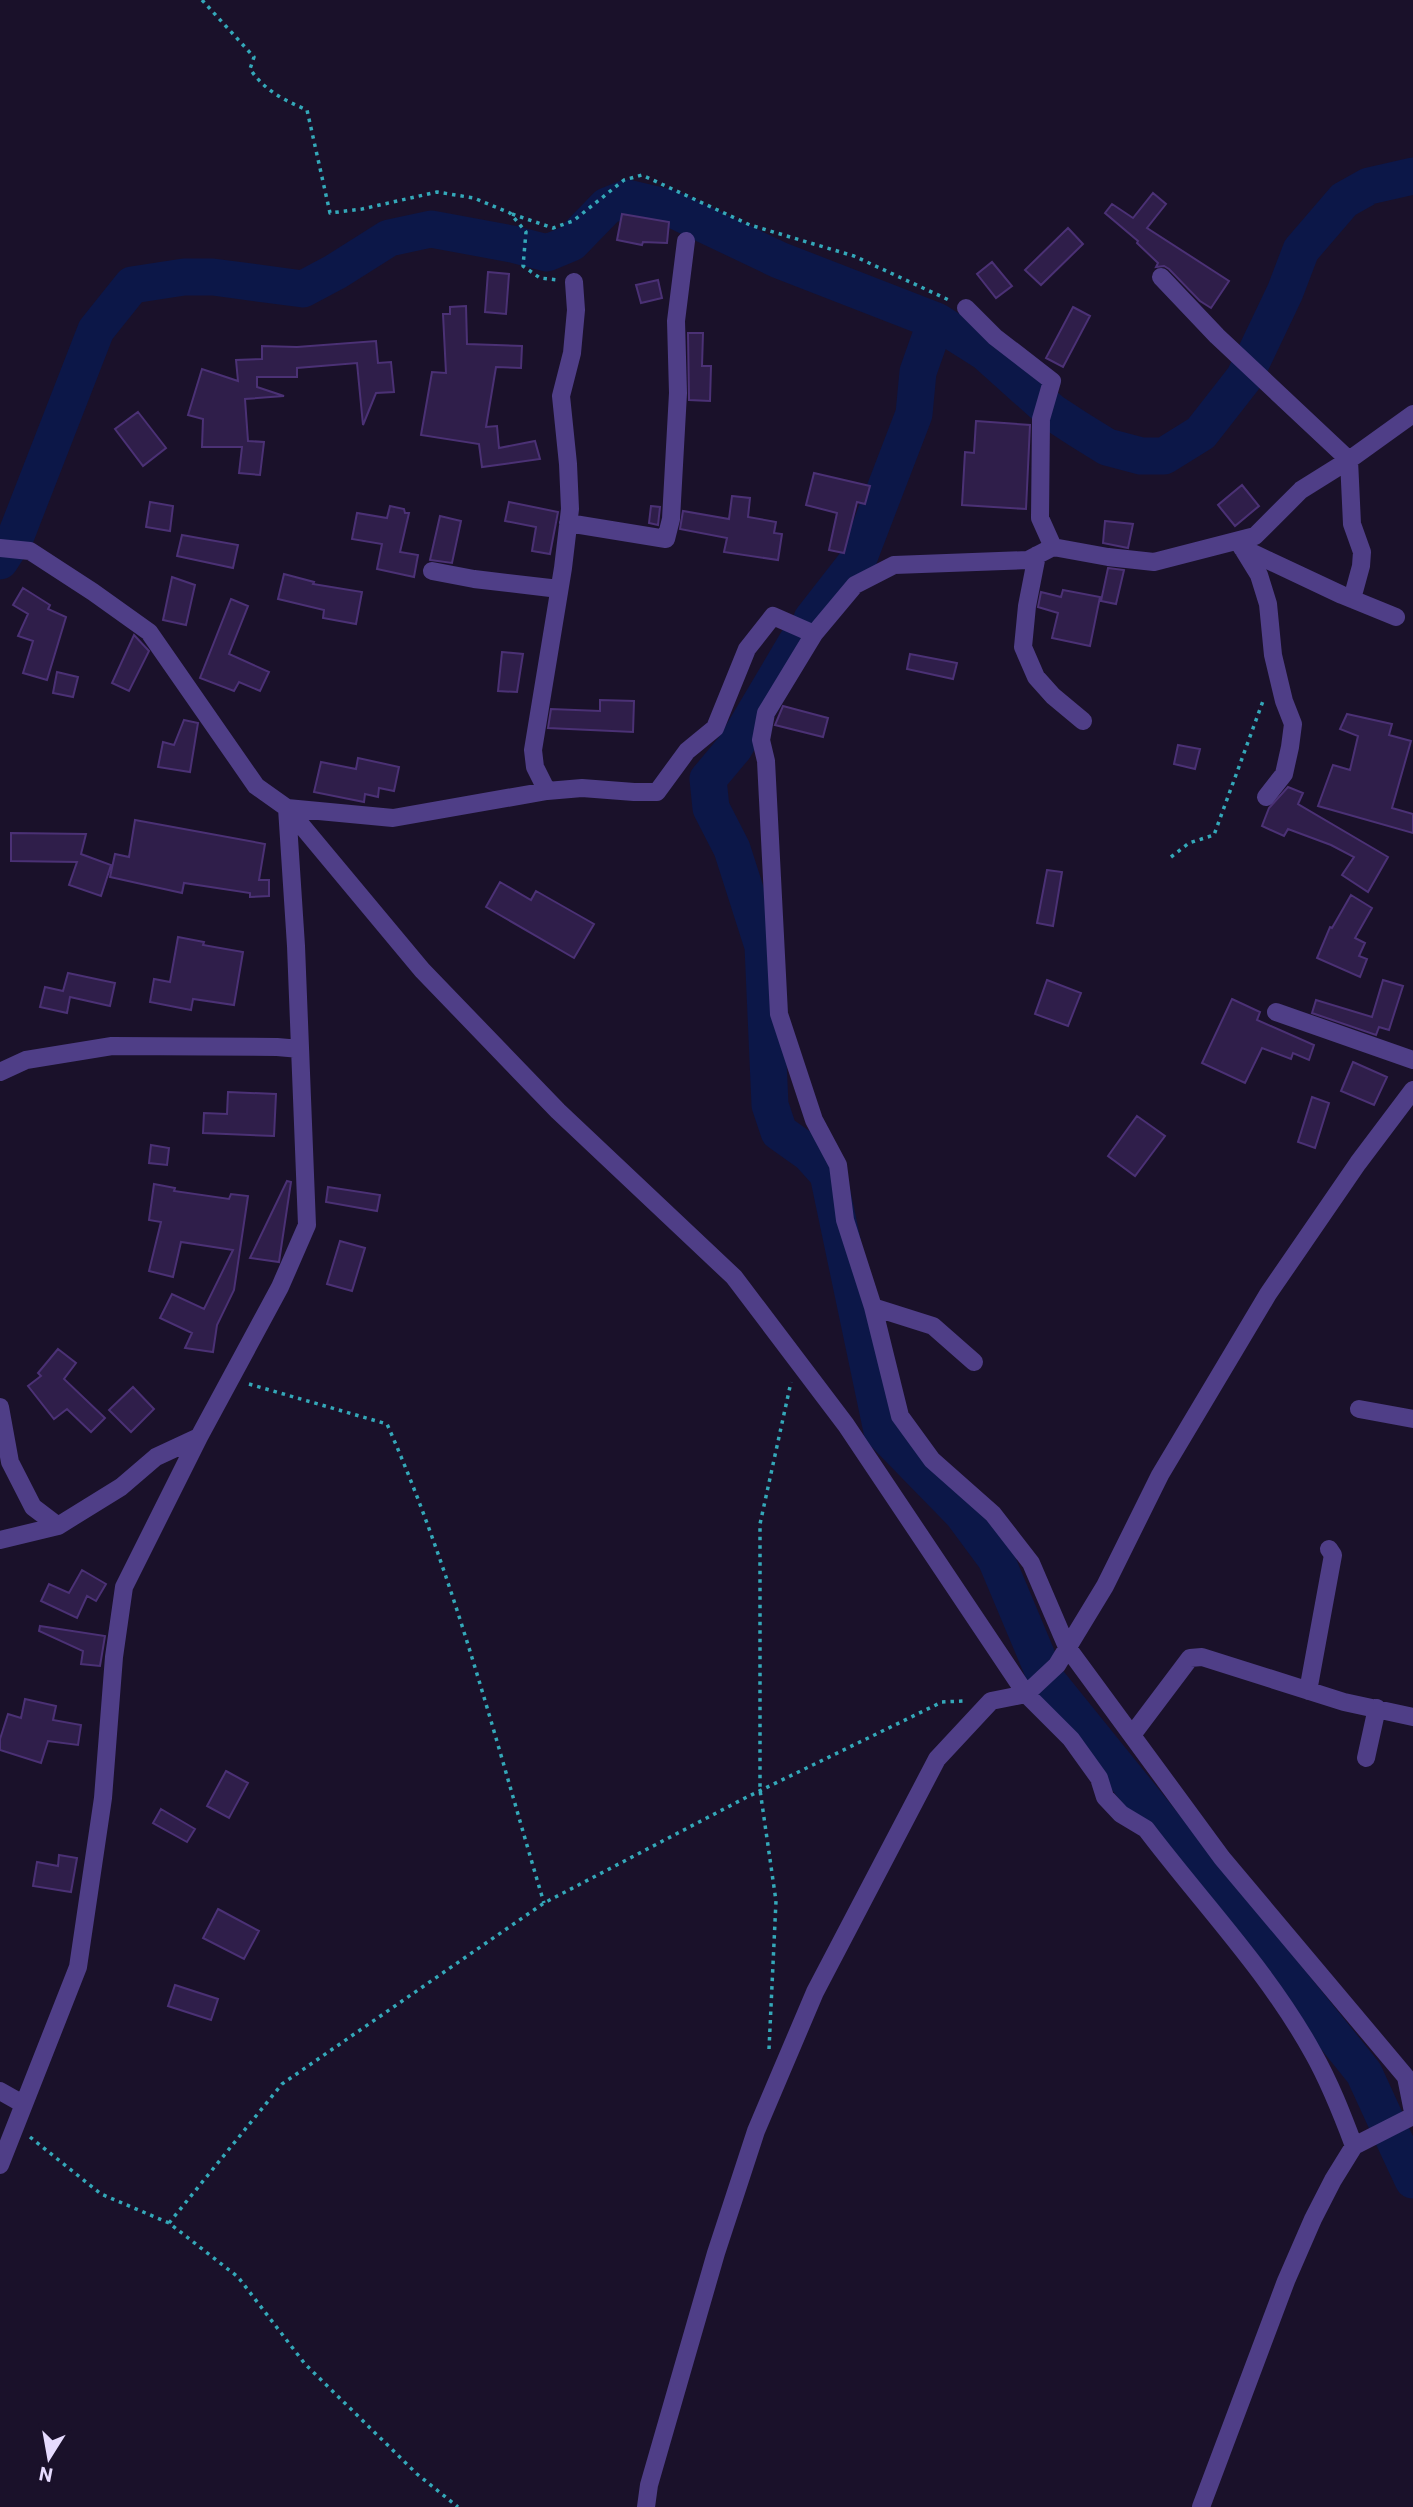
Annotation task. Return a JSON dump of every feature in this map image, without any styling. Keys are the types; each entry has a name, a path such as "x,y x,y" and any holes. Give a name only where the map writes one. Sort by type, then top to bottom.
{"street":[{"path":"568,523 666,539 671,519 678,393 676,321 686,241"},
{"path":"1161,277 1258,375 1349,460 1352,524 1362,552 1352,599"},
{"path":"547,791 535,767 533,750 568,523 568,464 561,396 572,353 576,310 574,282"},
{"path":"966,307 995,337 1052,382 1041,419 1040,518 1045,551 1027,606 1023,647 1037,677 1053,696 1083,721"},
{"path":"1201,2507 1286,2281 1313,2219 1354,2146 1413,2114 1409,2072 1222,1858 1067,1647 1031,1563 993,1514 932,1460 900,1416 873,1307 845,1220 838,1165 814,1119 779,1014 766,761 761,740 766,712 814,634 855,585 894,565 1028,560 1045,551 1154,562 1236,545 1255,536 1301,490 1349,460 1413,414"},
{"path":"1236,545 1396,617"},
{"path":"1236,545 1259,575 1265,594 1273,655 1284,701 1293,724 1284,774 1266,797"},
{"path":"0,548 30,551 149,632 256,786 287,808 422,970 558,1111 734,1278 846,1425 1026,1694 1071,1739 1099,1778 1105,1797 1121,1815 1146,1829 1284,2005 1313,2052 1336,2098 1354,2146"},
{"path":"432,571 559,589"},
{"path":"287,808 393,818 547,791 582,788 657,792 687,751 715,728 747,649 773,616 814,634"},
{"path":"0,2165 78,1967 103,1798 114,1657 124,1587 199,1437 280,1287 307,1225 287,808"},
{"path":"1276,1012 1413,1060"},
{"path":"0,1072 26,1060 113,1046 277,1046 300,1049"},
{"path":"646,2507 649,2485 716,2253 756,2131 804,2017 937,1759 991,1701 1026,1694 1057,1665 1105,1586 1160,1475 1268,1294 1358,1163 1413,1090"},
{"path":"873,1307 933,1326 974,1362"},
{"path":"0,1407 10,1462 33,1507 58,1526"},
{"path":"1359,1409 1413,1419"},
{"path":"0,1540 58,1526 121,1487 156,1457 199,1437"},
{"path":"1308,1690 1333,1555 1329,1549"},
{"path":"1132,1735 1190,1658 1202,1657 1344,1702 1413,1717"},
{"path":"1366,1758 1377,1708"},
{"path":"0,2091 23,2104"}],"path":[{"path":"202,0 254,57 250,69 258,81 276,97 307,110 330,213 362,209 437,192 474,198 553,228 573,221 624,180 642,175 750,225 854,256 966,307"},
{"path":"510,213 526,232 523,267 540,278 574,282"},
{"path":"1171,858 1189,843 1214,835 1263,703 1265,690"},
{"path":"768,2052 776,1901 760,1790 760,1524 796,1359"},
{"path":"230,1378 387,1424 416,1490 447,1579 544,1903"},
{"path":"169,2223 282,2084 544,1903 760,1790 942,1702 991,1701"},
{"path":"15,2125 101,2194 169,2223 238,2277 305,2364 416,2474 458,2507"}],"building":[{"path":"1153,193 1166,204 1147,228 1229,281 1211,308 1200,301 1169,269 1164,266 1156,267 1158,263 1138,241 1105,213 1112,204 1133,218"},
{"path":"622,214 669,222 667,243 643,242 642,245 617,240"},
{"path":"1068,228 1083,244 1041,285 1025,270"},
{"path":"992,262 1012,286 996,298 977,274"},
{"path":"488,272 509,274 506,314 485,312"},
{"path":"658,280 662,298 641,303 636,285"},
{"path":"466,306 467,344 522,346 521,368 496,367 486,427 497,426 499,448 535,441 540,459 482,467 479,444 421,435 432,372 446,373 443,314 450,314 450,307"},
{"path":"1073,307 1090,316 1063,367 1046,358"},
{"path":"688,333 703,333 702,366 711,366 710,401 689,400"},
{"path":"376,341 378,363 391,362 394,392 376,393 363,425 357,363 297,368 297,377 257,377 257,387 284,396 245,399 248,441 264,442 260,475 239,473 242,447 202,447 203,419 188,415 202,369 238,381 236,360 262,359 262,346 297,347"},
{"path":"138,412 166,448 143,466 115,429"},
{"path":"976,421 1030,425 1026,509 962,505 965,452 974,453"},
{"path":"814,473 870,486 865,504 857,502 844,553 829,550 837,513 806,505"},
{"path":"1242,485 1259,506 1235,526 1218,505"},
{"path":"732,496 750,498 748,517 776,522 774,533 782,534 778,560 724,552 727,538 680,529 683,511 729,519"},
{"path":"150,502 173,506 170,531 146,527"},
{"path":"509,502 558,512 550,554 532,551 536,527 505,521"},
{"path":"390,506 409,513 400,552 418,555 414,577 377,569 382,544 352,539 357,513 387,518"},
{"path":"651,506 660,507 658,525 649,523"},
{"path":"440,516 461,521 452,563 430,560"},
{"path":"1105,521 1133,524 1128,548 1103,543"},
{"path":"182,535 238,545 233,568 177,556"},
{"path":"1108,568 1124,570 1116,604 1101,601"},
{"path":"284,574 314,582 313,584 362,592 356,624 323,618 324,610 278,599"},
{"path":"172,577 195,585 186,625 163,620"},
{"path":"23,588 50,605 48,609 66,617 47,680 23,673 33,641 18,636 28,614 13,605"},
{"path":"1063,590 1100,597 1090,646 1052,638 1058,613 1038,607 1041,592 1061,597"},
{"path":"231,599 248,606 229,654 269,672 260,691 239,682 234,691 200,678"},
{"path":"134,635 149,651 129,691 112,683"},
{"path":"502,652 523,654 517,692 498,691"},
{"path":"910,654 957,663 953,679 907,669"},
{"path":"57,672 78,677 73,697 53,693"},
{"path":"600,700 634,701 633,732 548,728 551,709 600,711"},
{"path":"783,706 828,718 823,737 775,725"},
{"path":"1347,714 1392,724 1389,735 1411,741 1392,808 1413,814 1413,833 1318,806 1333,765 1350,770 1358,736 1340,729"},
{"path":"184,720 198,723 190,772 158,767 163,742 174,745"},
{"path":"1178,745 1200,749 1195,769 1174,764"},
{"path":"358,758 399,767 394,791 379,788 378,797 365,794 364,802 314,792 321,762 356,769"},
{"path":"1288,787 1303,793 1298,804 1388,857 1368,892 1342,875 1354,857 1288,829 1284,836 1262,826 1269,808"},
{"path":"135,820 265,844 259,880 269,880 269,896 250,897 250,893 184,883 182,893 110,877 115,854 129,857"},
{"path":"11,833 86,834 81,854 111,865 101,896 69,885 77,862 11,861"},
{"path":"1047,870 1062,872 1053,926 1037,923"},
{"path":"500,882 531,900 536,891 594,924 574,958 486,907"},
{"path":"1351,895 1372,908 1355,938 1365,943 1359,956 1367,959 1360,977 1317,958 1330,927 1332,928"},
{"path":"178,937 204,942 203,945 243,952 234,1005 193,999 191,1010 150,1002 154,979 170,982"},
{"path":"68,973 115,983 110,1006 70,997 67,1013 40,1007 45,987 63,991"},
{"path":"1047,980 1081,993 1068,1026 1035,1014"},
{"path":"1383,980 1403,986 1389,1030 1379,1027 1376,1035 1312,1013 1316,1000 1372,1017"},
{"path":"1232,999 1260,1012 1257,1020 1314,1045 1309,1060 1293,1053 1291,1059 1262,1048 1245,1083 1202,1063"},
{"path":"1353,1062 1387,1077 1374,1105 1341,1091"},
{"path":"228,1092 276,1094 274,1136 203,1133 204,1113 227,1114"},
{"path":"1312,1097 1329,1103 1315,1148 1298,1142"},
{"path":"1137,1116 1165,1136 1135,1176 1108,1156"},
{"path":"151,1145 169,1148 167,1165 149,1163"},
{"path":"287,1181 291,1182 279,1262 250,1258"},
{"path":"154,1184 175,1188 174,1191 229,1199 231,1194 248,1196 234,1290 217,1325 213,1352 185,1348 192,1333 160,1318 172,1294 204,1309 233,1250 181,1242 173,1277 149,1271 161,1222 149,1220"},
{"path":"328,1187 380,1195 377,1211 326,1202"},
{"path":"340,1241 365,1248 352,1291 327,1284"},
{"path":"58,1349 76,1363 64,1379 105,1418 91,1432 67,1409 54,1419 28,1386 41,1376 38,1373"},
{"path":"133,1387 154,1409 131,1432 109,1410"},
{"path":"82,1570 106,1584 96,1601 87,1596 77,1618 41,1601 49,1584 69,1593"},
{"path":"40,1626 105,1636 100,1666 81,1664 83,1651 39,1631"},
{"path":"25,1699 56,1706 53,1720 81,1725 78,1745 48,1741 41,1763 0,1750 0,1739 8,1714 21,1718"},
{"path":"226,1771 248,1783 229,1818 207,1806"},
{"path":"161,1809 195,1829 187,1842 153,1823"},
{"path":"59,1855 77,1858 71,1892 33,1886 37,1862 58,1866"},
{"path":"218,1909 259,1931 244,1959 203,1938"},
{"path":"175,1985 218,1999 211,2020 168,2006"}],"waterway":[{"path":"0,561 15,538 96,330 132,285 184,277 213,277 303,289 389,238 431,229 547,253 571,243 607,206 627,198 670,208 779,260 936,321 985,352 1052,412 1107,447 1141,456 1164,456 1201,433 1244,378 1285,292 1301,250 1344,200 1369,186 1413,176"},
{"path":"812,619 858,560 914,414 918,372 936,321"},
{"path":"801,635 734,748 708,779 711,808 732,849 763,946 770,1105 779,1132 810,1154 828,1174 882,1431 962,1513 996,1559 1043,1671"},
{"path":"1051,1685 1364,2073 1386,2121"},
{"path":"1392,2135 1413,2180"}]}
